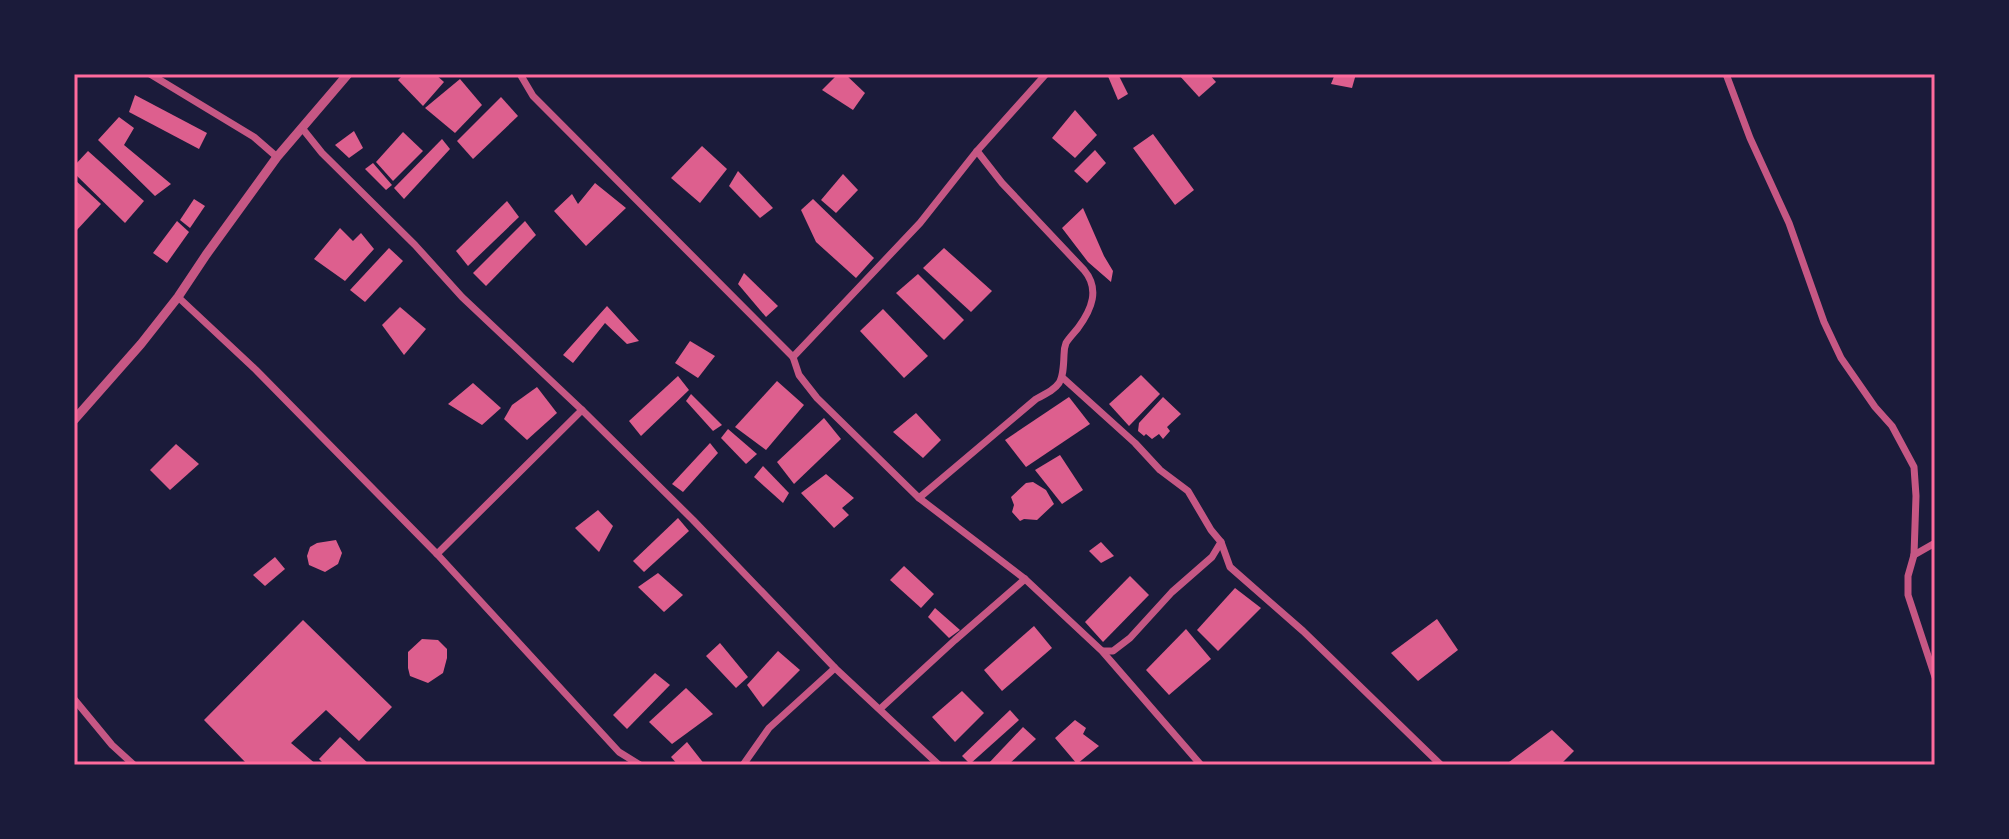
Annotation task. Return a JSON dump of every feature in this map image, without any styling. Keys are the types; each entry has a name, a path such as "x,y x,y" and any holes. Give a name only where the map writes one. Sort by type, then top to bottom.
{"street":[{"path":"150,74 254,137 277,157"},
{"path":"74,420 141,344 277,157 348,74"},
{"path":"520,74 533,96 793,357 799,375 817,398 919,498 1025,579 1102,651 1201,765"},
{"path":"793,357 920,223 977,151 1046,74"},
{"path":"1726,74 1750,138 1789,223 1824,322 1841,358 1892,426 1914,467 1914,555 1908,576 1908,595 1935,677"},
{"path":"302,128 322,153 395,224 462,297 703,530 835,668 939,765"},
{"path":"919,498 1036,399 1057,388 1063,378 1064,346 1081,325 1092,300 1093,283 1084,270 1002,183 977,151"},
{"path":"178,297 256,370 437,554 619,752 640,765"},
{"path":"1063,378 1160,470 1188,491 1221,542 1230,567 1303,631 1441,765"},
{"path":"437,554 582,410"},
{"path":"1102,651 1113,651 1124,643 1172,592 1212,557 1221,542"},
{"path":"1914,555 1935,543"},
{"path":"880,709 1025,579"},
{"path":"743,765 769,728 835,668"},
{"path":"74,699 112,745 134,765"}],"building":[{"path":"404,74 435,74 444,82 423,106 398,80"},
{"path":"838,74 845,74 865,93 853,110 822,90"},
{"path":"1107,74 1118,74 1128,94 1118,100"},
{"path":"1178,74 1209,74 1216,82 1199,97"},
{"path":"1335,74 1356,74 1352,88 1331,84"},
{"path":"460,79 482,105 455,133 425,108"},
{"path":"135,95 207,133 199,149 129,112"},
{"path":"501,97 518,116 473,159 457,141"},
{"path":"1075,110 1097,135 1075,158 1052,138"},
{"path":"119,117 134,128 124,145 171,184 155,196 98,140"},
{"path":"354,131 363,148 349,158 335,145"},
{"path":"403,132 423,151 393,181 376,162"},
{"path":"1153,134 1194,190 1175,205 1133,148"},
{"path":"442,139 450,149 404,199 394,188"},
{"path":"702,146 727,169 700,203 671,178"},
{"path":"1095,150 1106,163 1087,183 1074,171"},
{"path":"88,151 144,201 125,223 74,173 74,166"},
{"path":"373,163 392,185 386,190 365,169"},
{"path":"738,171 773,208 760,218 729,186"},
{"path":"843,174 858,190 836,213 821,200"},
{"path":"74,179 101,204 76,231 74,229"},
{"path":"595,183 626,208 586,246 554,211 572,194 578,204"},
{"path":"194,199 205,206 190,228 180,220"},
{"path":"813,199 874,258 856,278 816,242 801,210"},
{"path":"507,201 519,217 468,266 456,251"},
{"path":"1083,208 1113,271 1111,282 1088,262 1062,228"},
{"path":"177,221 189,232 167,263 153,253"},
{"path":"525,221 536,235 486,286 473,273"},
{"path":"340,228 353,241 361,233 374,249 345,281 314,259"},
{"path":"389,248 403,261 365,302 350,290"},
{"path":"944,248 992,291 971,312 923,268"},
{"path":"744,273 778,306 766,317 738,284"},
{"path":"918,274 964,320 944,340 896,293"},
{"path":"607,306 639,341 627,344 605,323 573,363 563,355"},
{"path":"400,307 426,329 404,355 382,325"},
{"path":"883,309 928,356 904,378 860,331"},
{"path":"690,341 715,356 698,378 675,363"},
{"path":"1141,375 1160,394 1129,426 1109,404"},
{"path":"678,376 689,390 641,436 629,421"},
{"path":"777,381 804,405 766,450 735,427"},
{"path":"473,383 501,408 482,425 448,404"},
{"path":"537,387 557,413 527,440 504,419 512,405"},
{"path":"691,394 722,425 713,431 686,401"},
{"path":"1069,397 1090,424 1026,467 1005,440"},
{"path":"1163,397 1181,414 1167,427 1170,431 1163,439 1159,434 1152,439 1138,431 1139,423"},
{"path":"916,413 941,440 923,458 893,432"},
{"path":"824,418 841,439 794,484 777,462"},
{"path":"728,429 757,454 746,464 721,438"},
{"path":"710,443 718,453 683,492 672,484"},
{"path":"176,444 199,464 170,490 150,470"},
{"path":"1060,455 1083,490 1062,504 1035,470"},
{"path":"763,466 789,493 783,503 754,477"},
{"path":"826,474 854,498 842,508 849,515 834,528 801,493"},
{"path":"1033,482 1046,490 1054,504 1037,520 1020,521 1012,512 1014,505 1011,497 1026,483"},
{"path":"598,510 613,526 599,552 575,528"},
{"path":"678,518 689,531 644,572 633,561"},
{"path":"336,540 342,553 338,564 325,572 309,565 307,556 310,547"},
{"path":"1101,542 1114,556 1101,563 1089,551"},
{"path":"275,557 285,569 265,586 253,575"},
{"path":"904,566 934,594 921,608 890,580"},
{"path":"658,573 683,595 664,612 638,587"},
{"path":"1130,576 1149,595 1103,642 1085,622"},
{"path":"1235,588 1261,608 1218,651 1197,630"},
{"path":"935,608 960,630 949,638 928,617"},
{"path":"1437,619 1458,650 1418,681 1391,653"},
{"path":"303,620 392,707 359,741 326,710 291,743 317,765 248,765 204,720"},
{"path":"1034,626 1052,648 1002,691 984,670"},
{"path":"1186,629 1211,659 1169,695 1146,670"},
{"path":"422,639 438,640 447,649 443,673 428,683 410,676 408,668 408,652"},
{"path":"720,643 748,677 736,688 706,656"},
{"path":"778,651 800,670 763,707 747,685"},
{"path":"655,673 670,685 627,729 613,715"},
{"path":"686,688 713,714 672,744 649,722"},
{"path":"962,691 984,713 955,742 932,717"},
{"path":"1010,710 1019,720 970,764 962,756"},
{"path":"1075,720 1086,728 1083,734 1099,746 1077,764 1055,738"},
{"path":"1023,727 1036,739 1008,765 987,765"},
{"path":"1552,730 1574,751 1560,765 1505,765"},
{"path":"340,737 370,765 325,765 319,759"},
{"path":"687,742 705,765 678,765 671,757"}]}
